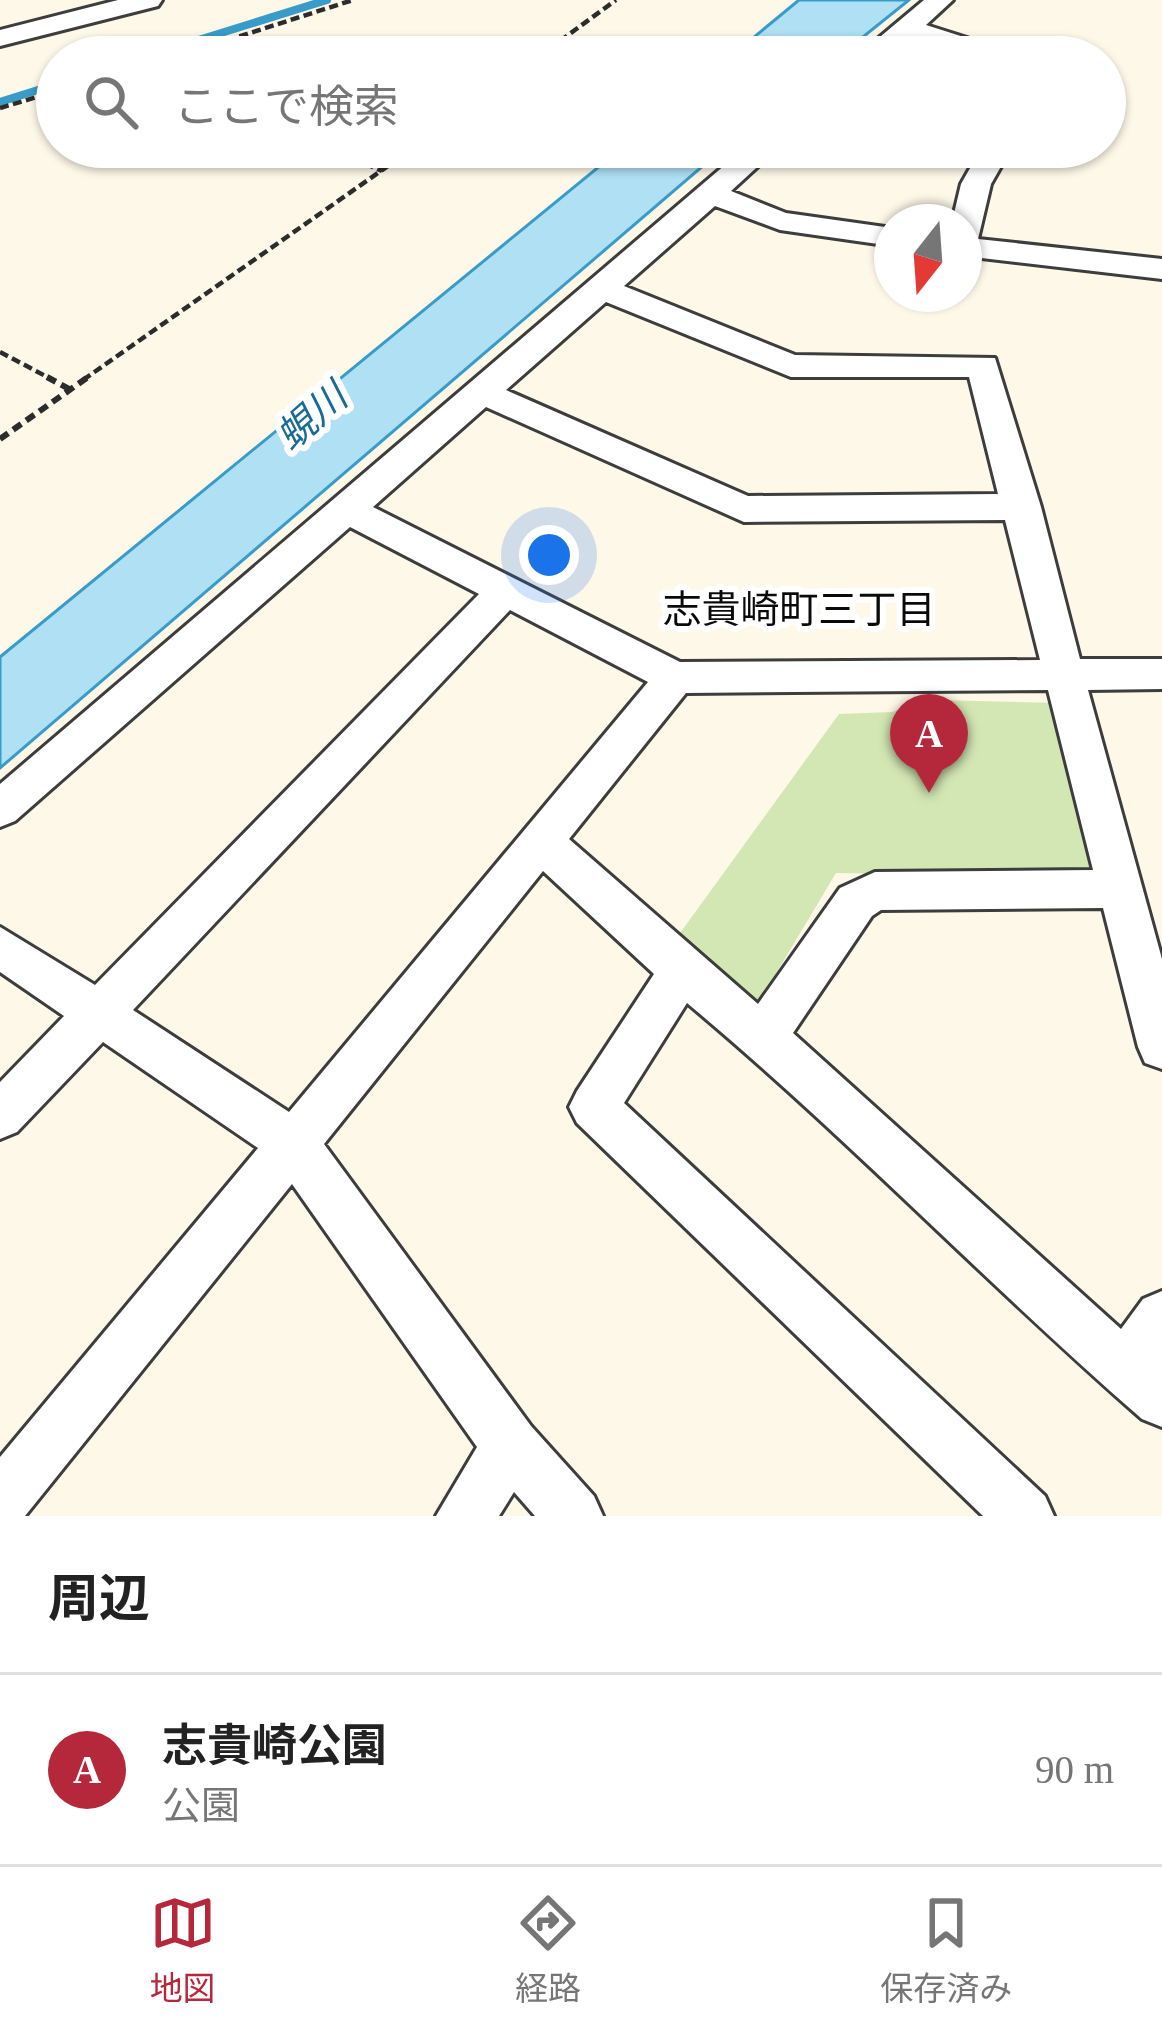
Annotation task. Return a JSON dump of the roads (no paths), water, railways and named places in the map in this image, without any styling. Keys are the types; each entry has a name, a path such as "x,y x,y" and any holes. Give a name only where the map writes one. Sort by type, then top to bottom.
{"street":[{"path":"0,38 149,0"},
{"path":"897,36 940,0"},
{"path":"906,27 934,36"},
{"path":"0,809 739,168"},
{"path":"972,204 985,168"},
{"path":"709,193 780,221 874,234"},
{"path":"982,249 1162,269"},
{"path":"598,287 791,366 983,366 1162,1047"},
{"path":"481,392 744,509 1023,508"},
{"path":"346,509 675,678 1162,674"},
{"path":"0,1116 506,590"},
{"path":"0,1502 675,678"},
{"path":"543,843 682,971 763,1037 1042,1297 1144,1383 1162,1318"},
{"path":"763,1037 856,902 875,891 1118,889"},
{"path":"0,947 96,1016 293,1143 511,1446 574,1516"},
{"path":"682,971 594,1107 1025,1516"},
{"path":"465,1516 511,1446"}],"water":[{"path":"799,0 909,0 864,36 755,36"},
{"name":"蜆川","path":"597,168 700,168 0,768 0,657"}],"waterway":[{"path":"211,36 327,0"},
{"path":"0,102 36,91"}],"place":[{"name":"志貴崎公園","path":"929,793"}],"district":[{"name":"志貴崎町三丁目","path":"799,609"}]}
